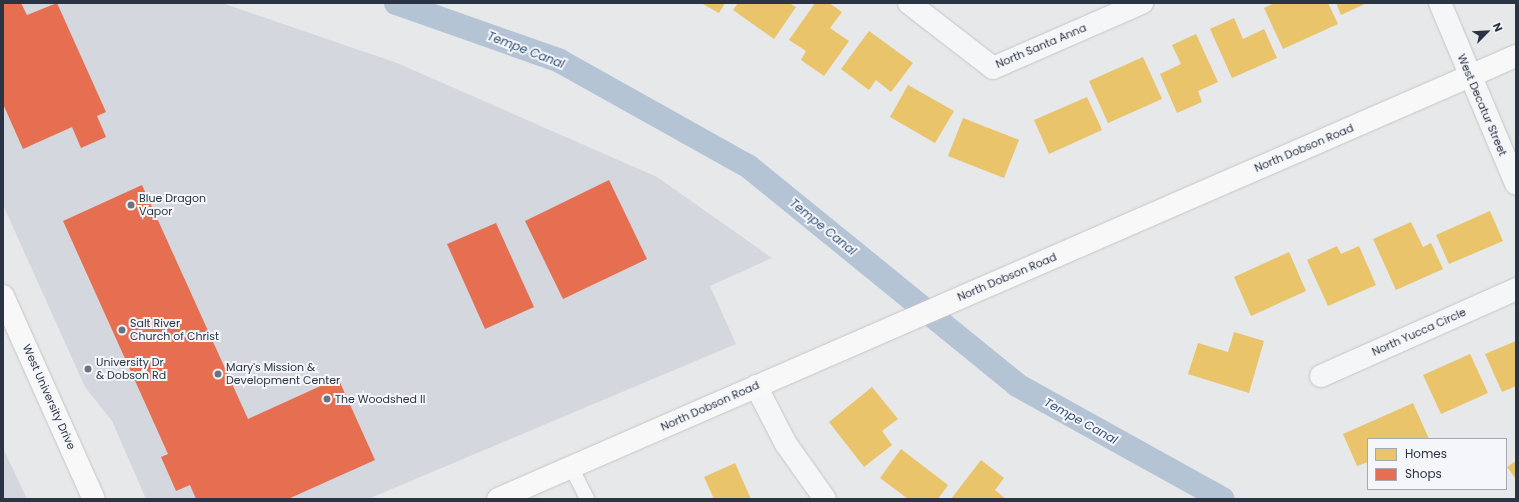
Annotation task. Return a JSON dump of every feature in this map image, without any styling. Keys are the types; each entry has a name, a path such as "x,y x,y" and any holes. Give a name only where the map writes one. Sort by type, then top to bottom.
{"main road":[{"name":"North Dobson Road","path":"498,499 1516,56"},
{"name":"West University Drive","path":"3,296 94,499"}],"street":[{"name":"North Santa Anna","path":"909,3 993,68 1142,3"},
{"name":"West Decatur Street","path":"1440,3 1469,76 1516,184"},
{"name":"North Yucca Circle","path":"1321,376 1516,289"},
{"path":"756,386 786,444 825,499"}],"lane":[{"path":"571,467 587,499"}],"shaded area":[{"path":"3,3 222,3 397,63 657,177 772,258 710,286 736,344 368,499 146,499 112,421 85,387 3,205"},
{"path":"3,448 27,499 3,499"}],"building: Homes":[{"path":"701,3 725,3 719,13"},
{"path":"738,3 789,3 796,7 774,39 733,10"},
{"path":"815,3 829,3 842,12 830,28 849,41 824,76 801,60 806,51 789,40"},
{"path":"1275,3 1328,3 1338,24 1283,49 1264,8"},
{"path":"1336,3 1367,3 1341,15"},
{"path":"1234,18 1243,39 1264,29 1277,58 1232,78 1210,29"},
{"path":"869,31 913,63 891,92 876,80 869,90 841,69"},
{"path":"1196,34 1218,82 1198,91 1202,102 1177,113 1160,74 1181,64 1172,45"},
{"path":"1143,57 1162,99 1108,123 1089,81"},
{"path":"908,85 954,111 935,143 890,117"},
{"path":"1087,97 1102,130 1049,154 1034,120"},
{"path":"963,118 1019,140 1004,178 948,156"},
{"path":"1490,211 1503,241 1449,264 1436,235"},
{"path":"1411,222 1423,247 1431,243 1443,269 1396,290 1373,239"},
{"path":"1337,246 1341,254 1359,246 1376,285 1328,306 1307,260"},
{"path":"1289,252 1306,291 1251,316 1234,277"},
{"path":"1234,332 1264,341 1249,393 1188,374 1198,343 1228,352"},
{"path":"1516,341 1516,386 1502,392 1485,354"},
{"path":"1470,354 1488,393 1441,414 1423,375"},
{"path":"872,387 898,419 882,431 892,445 864,467 829,422"},
{"path":"1413,403 1429,438 1367,438 1367,462 1357,466 1343,434"},
{"path":"901,449 948,485 938,499 908,499 880,478"},
{"path":"981,460 1004,478 995,490 1006,499 951,499"},
{"path":"1516,461 1516,479 1507,467"},
{"path":"735,463 751,499 714,499 704,477"}],"building: Shops":[{"path":"3,3 21,3 27,15 57,3 106,112 97,116 106,137 81,148 72,127 23,149 3,104"},
{"path":"609,180 647,259 563,299 525,221"},
{"path":"142,185 248,419 338,378 375,460 288,499 196,499 190,485 176,491 161,457 168,454 63,221"},
{"path":"496,223 534,307 485,329 447,244"}],"waterway":[{"name":"Tempe Canal","path":"396,3 558,60 748,166 1017,385 1223,499"}],"place":[{"name":"Blue Dragon Vapor","path":"131,205"},
{"name":"Salt River Church of Christ","path":"122,330"},
{"name":"University Dr & Dobson Rd","path":"88,369"},
{"name":"Mary's Mission & Development Center","path":"218,374"},
{"name":"The Woodshed II","path":"327,399"}]}
